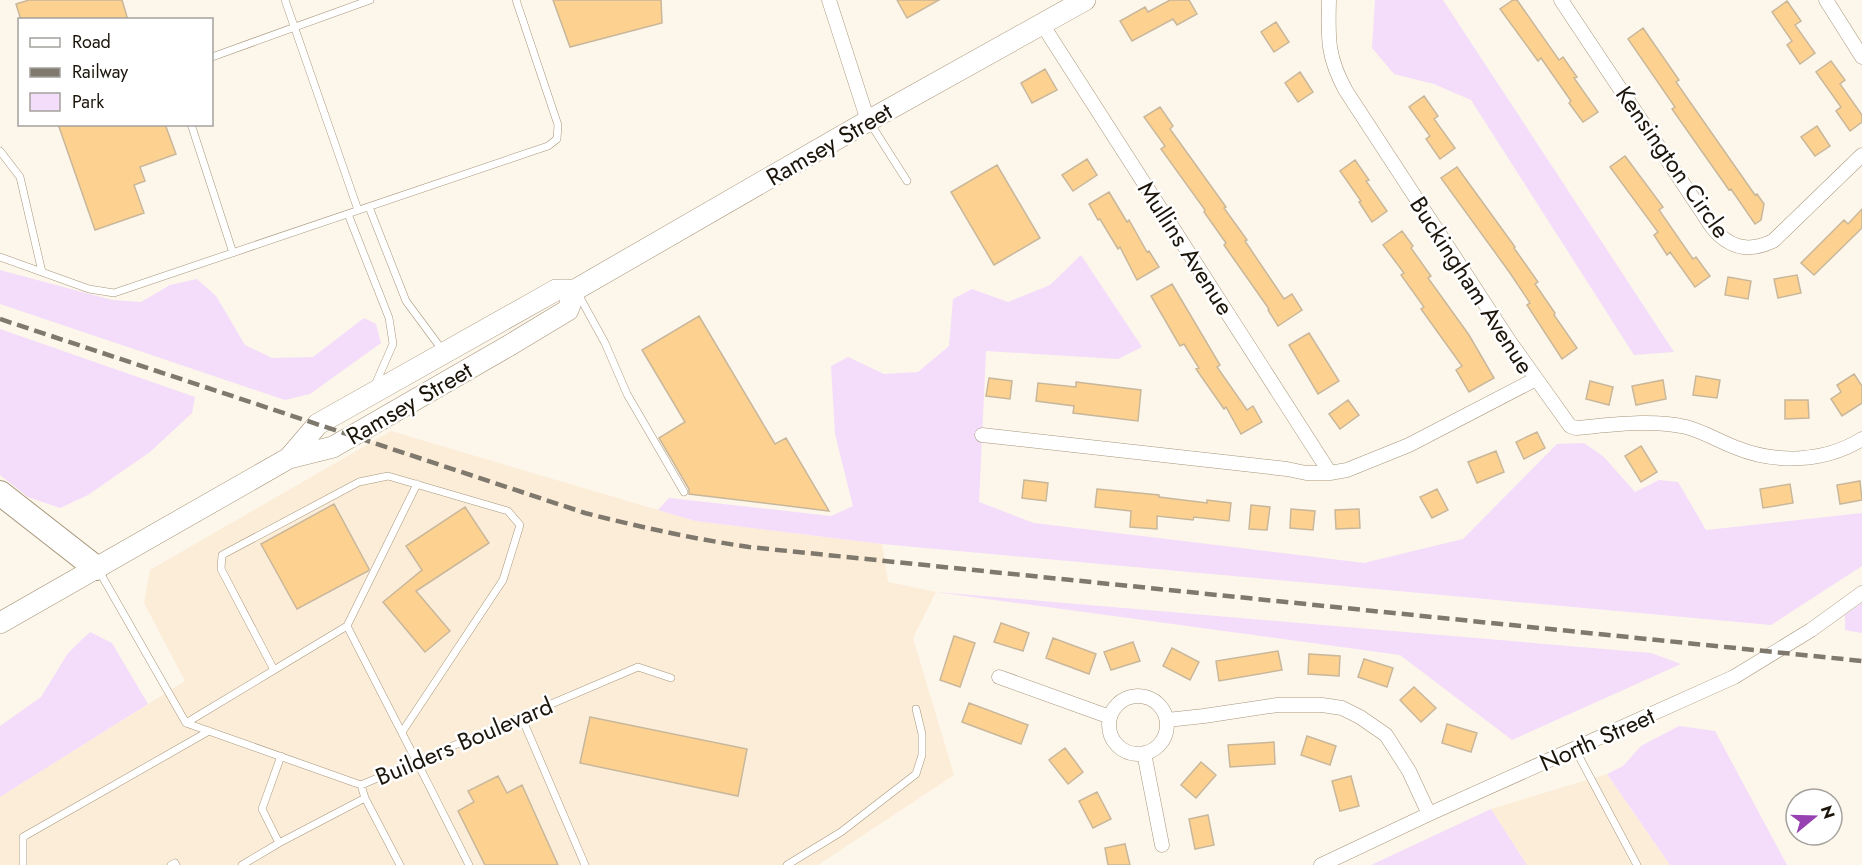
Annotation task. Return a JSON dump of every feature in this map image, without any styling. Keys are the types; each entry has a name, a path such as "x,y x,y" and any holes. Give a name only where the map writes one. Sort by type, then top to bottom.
{"highway":[{"path":"0,493 96,568"}],"main road":[{"name":"Ramsey Street","path":"289,458 318,424 556,290 575,290 868,121 1085,0"},
{"name":"Ramsey Street","path":"0,623 289,458 333,447 568,310 575,290"}],"street":[{"path":"829,0 868,121"},
{"name":"Buckingham Avenue","path":"982,435 1306,473 1330,473 1347,470 1409,445 1536,378 1346,91 1331,56 1328,37 1329,0"},
{"name":"Kensington Circle","path":"1561,0 1712,227 1727,242 1736,246 1755,248 1773,242 1862,155"},
{"path":"1826,0 1862,57"},
{"name":"Mullins Avenue","path":"1042,24 1330,473"},
{"path":"1536,378 1566,422 1576,428 1666,424 1703,432 1738,448 1775,458 1822,455 1841,450 1862,439"},
{"name":"North Street","path":"1321,865 1734,676 1811,630 1862,593"},
{"path":"999,677 1110,717"},
{"path":"1144,696 1159,704 1167,720 1164,739 1158,746 1144,753 1132,754 1115,744 1109,726 1110,717 1113,709 1127,698 1144,696"},
{"path":"1167,720 1277,705 1322,705 1342,708 1386,735 1409,771 1429,814"},
{"path":"1144,753 1162,845"}],"lane":[{"path":"285,0 358,210"},
{"path":"213,57 370,0"},
{"path":"0,257 89,289 114,293 548,146 557,139 558,125 516,0"},
{"path":"868,121 907,181"},
{"path":"192,126 232,253"},
{"path":"0,151 20,177 42,272"},
{"path":"369,207 405,301 444,353"},
{"path":"348,214 389,318 393,344 372,394"},
{"path":"575,290 605,343 627,394 684,492"},
{"path":"274,670 221,569 222,555 359,482 388,476 508,511 520,525 503,580 402,732"},
{"path":"96,568 186,723 347,626 417,484"},
{"path":"347,626 468,865"},
{"name":"Builders Boulevard","path":"186,723 361,785 638,667 671,678"},
{"path":"788,865 841,832 916,774 921,755 922,734 916,709"},
{"path":"521,716 585,865"},
{"path":"23,865 22,837 209,731"},
{"path":"1575,749 1637,865"},
{"path":"279,843 262,809 281,756"},
{"path":"361,785 365,798 400,865"},
{"path":"242,865 365,798"},
{"path":"171,865 175,863 176,865"}],"shaded area":[{"path":"391,431 695,521 882,544 888,582 936,592 913,638 954,775 818,865 0,865 0,797 185,681 144,603 150,570"},
{"path":"1607,774 1670,865 1527,865 1491,809"}],"green space":[{"path":"1375,0 1443,0 1674,352 1634,355 1471,100 1434,84 1394,74 1372,48"},
{"path":"1081,255 1142,347 1118,359 986,351 979,502 1034,523 1364,563 1463,539 1557,444 1584,443 1604,457 1635,492 1659,480 1678,482 1706,530 1862,513 1862,566 1771,625 882,544 695,521 658,510 669,498 831,516 853,506 835,434 831,366 848,357 884,374 918,372 949,346 953,299 972,289 1008,302 1050,285"},
{"path":"0,270 112,300 141,302 170,285 197,279 216,296 245,345 272,358 313,357 364,318 376,324 381,343 310,394 285,400 0,304"},
{"path":"0,329 195,397 192,413 150,452 88,495 60,508 28,497 0,475"},
{"path":"936,592 1651,653 1681,664 1512,740 1400,655"},
{"path":"1862,603 1862,633 1845,630 1845,615"},
{"path":"90,632 112,643 148,704 0,797 0,726 41,697 68,653"},
{"path":"1679,726 1715,731 1787,865 1670,865 1607,774 1623,766 1641,746"},
{"path":"1491,809 1527,865 1371,865"}],"building":[{"path":"29,0 122,0 127,18 20,18 16,4"},
{"path":"553,0 661,0 662,23 570,47"},
{"path":"897,0 939,0 907,18"},
{"path":"1170,0 1189,0 1197,14 1177,25 1173,19 1132,41 1120,21 1145,7 1148,12"},
{"path":"1513,0 1517,0 1559,60 1563,57 1577,77 1574,78 1598,112 1583,122 1541,58 1538,61 1500,9"},
{"path":"1787,1 1801,21 1795,25 1815,53 1800,64 1787,45 1792,41 1772,12"},
{"path":"1276,22 1289,42 1274,52 1261,32"},
{"path":"1643,28 1679,80 1676,82 1755,195 1757,194 1764,204 1761,220 1755,224 1672,109 1675,107 1628,39"},
{"path":"1831,61 1845,80 1840,84 1862,115 1862,122 1850,131 1836,111 1841,107 1816,72"},
{"path":"1045,69 1057,90 1032,103 1021,83"},
{"path":"1300,72 1313,92 1298,102 1285,83"},
{"path":"1424,96 1438,116 1434,119 1455,148 1440,159 1426,139 1430,136 1409,107"},
{"path":"1160,107 1173,126 1170,129 1226,207 1224,208 1284,299 1292,294 1302,310 1278,326 1269,309 1224,245 1226,243 1204,212 1205,210 1161,149 1165,146 1144,117"},
{"path":"59,126 166,126 176,154 140,167 145,181 134,185 144,213 95,230"},
{"path":"1817,126 1830,146 1815,156 1801,137"},
{"path":"1625,156 1663,207 1659,210 1693,259 1696,257 1710,276 1695,287 1670,252 1667,255 1654,235 1658,232 1610,167"},
{"path":"1087,159 1097,175 1073,191 1062,175"},
{"path":"1355,160 1369,180 1366,181 1387,211 1372,222 1359,202 1361,201 1340,171"},
{"path":"997,165 1040,238 994,265 951,192"},
{"path":"1457,167 1515,247 1538,282 1535,284 1555,313 1554,315 1577,348 1562,359 1527,305 1530,303 1510,273 1441,178"},
{"path":"1109,192 1159,267 1137,280 1120,247 1118,249 1089,204"},
{"path":"1862,209 1862,228 1814,275 1801,263 1844,220 1848,224"},
{"path":"1402,231 1431,276 1428,278 1469,335 1494,378 1469,392 1456,370 1462,366 1421,309 1424,307 1401,275 1404,273 1383,245"},
{"path":"1797,275 1801,293 1778,298 1774,279"},
{"path":"1728,277 1751,281 1748,299 1725,295"},
{"path":"1172,284 1220,365 1217,367 1247,410 1253,406 1262,422 1241,434 1226,407 1224,409 1196,369 1199,368 1184,344 1180,346 1151,296"},
{"path":"699,316 775,444 786,438 829,511 689,494 689,489 659,438 685,422 642,350"},
{"path":"1309,333 1339,381 1318,394 1289,345"},
{"path":"1854,374 1862,386 1862,403 1842,416 1831,399 1841,392 1837,385"},
{"path":"1696,376 1720,380 1717,398 1693,395"},
{"path":"989,378 1012,381 1010,399 986,396"},
{"path":"1663,380 1666,399 1636,405 1632,386"},
{"path":"1590,381 1613,387 1609,405 1586,399"},
{"path":"1076,382 1141,390 1138,421 1073,413 1074,406 1036,401 1038,383 1076,387"},
{"path":"1348,400 1359,415 1340,429 1329,414"},
{"path":"1785,400 1808,400 1809,418 1785,419"},
{"path":"1537,432 1545,448 1524,459 1516,442"},
{"path":"1641,446 1657,472 1641,482 1625,456"},
{"path":"1496,451 1504,472 1477,483 1468,462"},
{"path":"1024,480 1048,483 1046,501 1022,498"},
{"path":"1860,481 1862,500 1840,504 1837,485"},
{"path":"1790,484 1793,503 1763,508 1760,489"},
{"path":"1097,489 1159,495 1159,497 1207,503 1207,500 1231,503 1229,521 1157,516 1157,529 1130,527 1131,511 1095,507"},
{"path":"1437,489 1448,510 1432,518 1420,497"},
{"path":"334,504 369,569 297,609 261,544"},
{"path":"1251,505 1270,507 1267,530 1249,529"},
{"path":"465,507 489,543 416,591 450,631 425,652 383,602 422,570 406,546"},
{"path":"1291,509 1315,511 1313,530 1290,528"},
{"path":"1359,509 1360,528 1336,529 1335,510"},
{"path":"1001,623 1029,633 1023,651 994,642"},
{"path":"954,636 975,643 960,687 940,680"},
{"path":"1053,638 1096,654 1089,674 1046,658"},
{"path":"1133,642 1140,661 1111,670 1104,652"},
{"path":"1172,648 1199,662 1190,680 1163,666"},
{"path":"1278,651 1282,670 1219,681 1216,661"},
{"path":"1309,654 1340,656 1339,676 1308,674"},
{"path":"1364,659 1393,668 1387,687 1358,677"},
{"path":"1414,687 1436,708 1421,722 1400,700"},
{"path":"969,703 1028,725 1021,744 962,722"},
{"path":"590,717 747,749 738,796 580,763"},
{"path":"1447,724 1477,733 1471,752 1442,743"},
{"path":"1307,736 1336,746 1330,765 1301,755"},
{"path":"1274,742 1275,764 1230,767 1228,745"},
{"path":"1065,748 1083,772 1068,784 1049,760"},
{"path":"1201,762 1216,775 1196,798 1181,785"},
{"path":"498,776 507,793 522,785 558,865 485,865 458,811 474,802 468,791"},
{"path":"1351,776 1359,806 1340,811 1332,781"},
{"path":"1097,792 1111,819 1093,828 1079,801"},
{"path":"1208,815 1214,845 1195,849 1189,819"},
{"path":"1125,844 1130,865 1108,865 1105,848"}],"railway":[{"path":"0,319 585,513 708,540 749,547 1862,661"}]}
